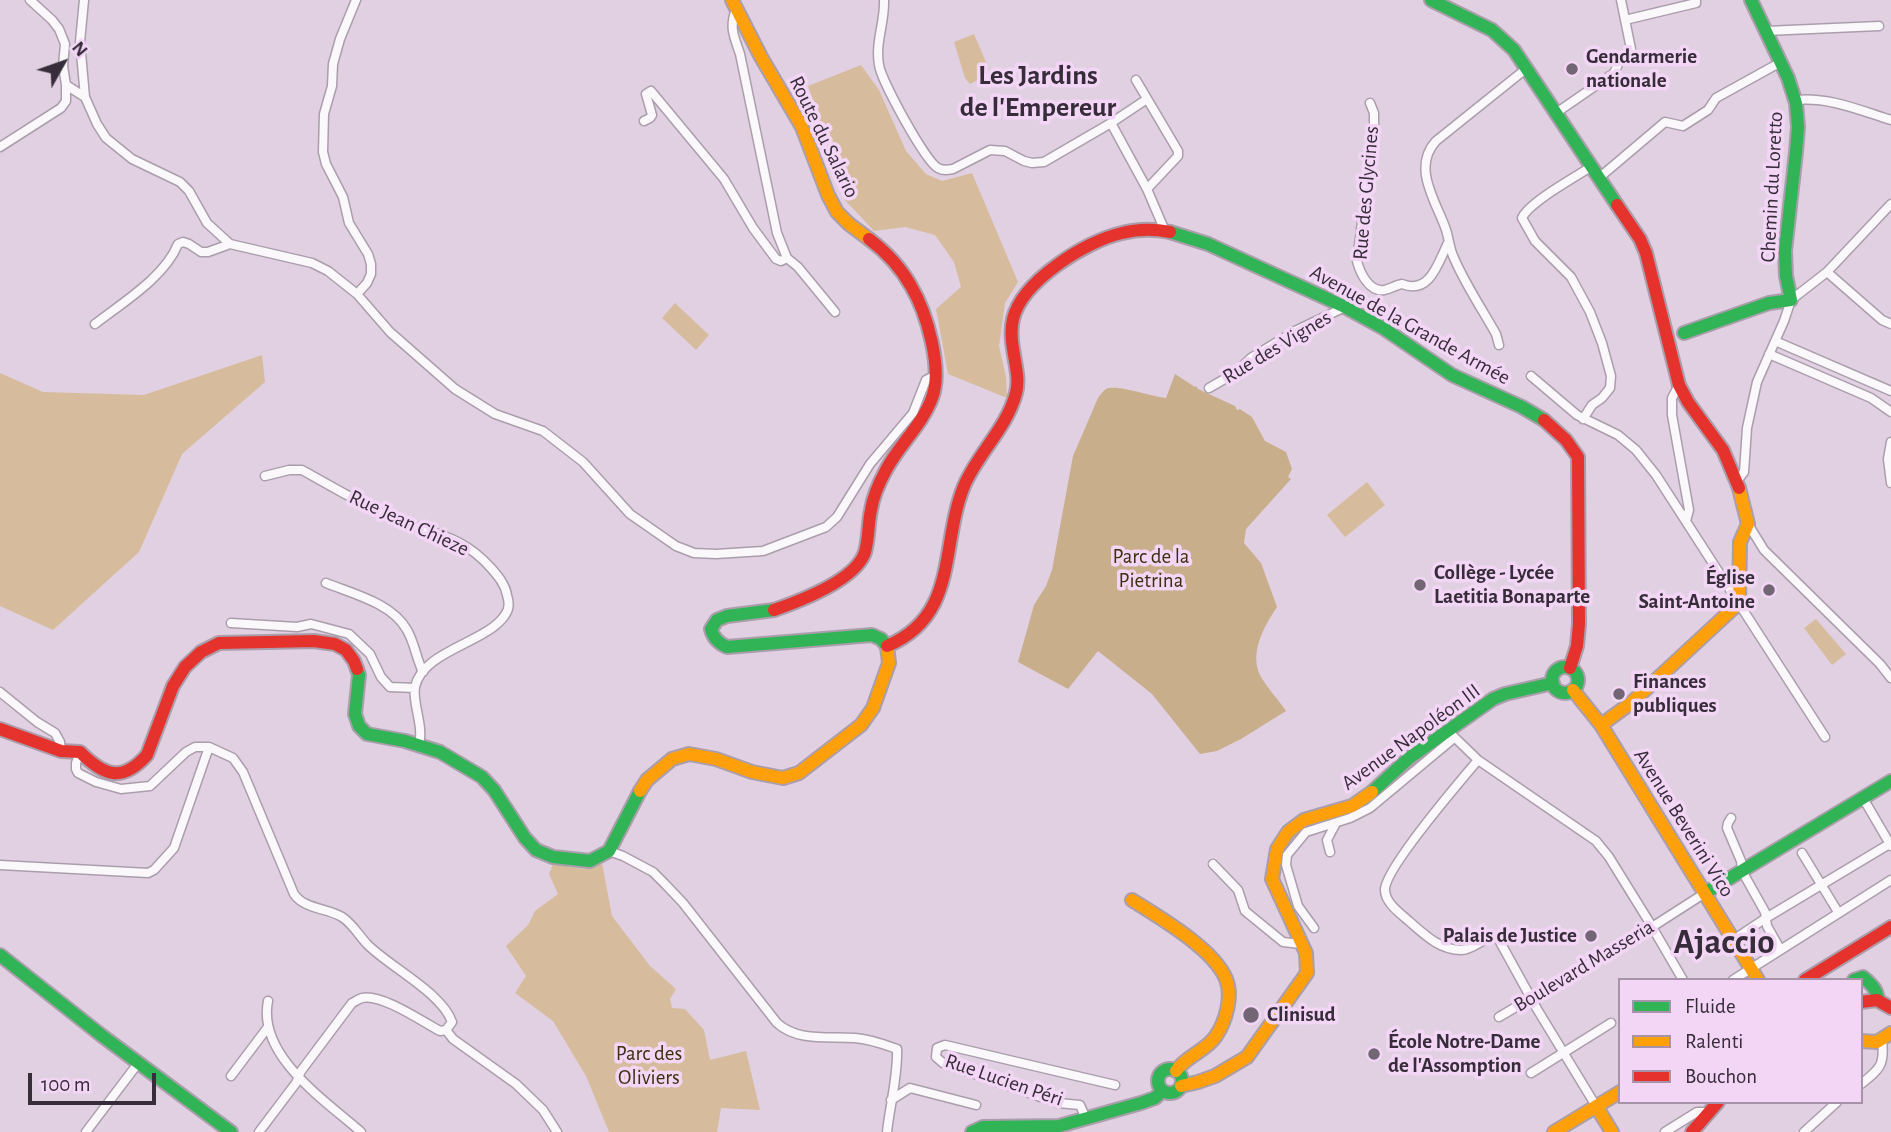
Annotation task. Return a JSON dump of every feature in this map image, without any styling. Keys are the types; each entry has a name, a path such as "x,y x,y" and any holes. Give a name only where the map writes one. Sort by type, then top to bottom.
{"main road":[{"path":"1431,0 1492,30 1514,50 1640,239 1646,253 1679,385 1684,397 1723,449 1737,481 1748,524 1740,541 1739,603 1601,725"},
{"name":"Chemin du Loretto","path":"1751,0 1796,100 1796,140 1786,231 1786,283 1791,300"},
{"name":"Route du Salario","path":"734,4 802,127 837,212 878,246 912,287 931,335 936,375 932,398 881,482 871,507 866,550 862,560 842,579 801,601 771,611 727,616 717,620 711,629 718,643 727,647 872,635 887,646"},
{"name":"Avenue de la Grande Armée","path":"887,646 919,626 929,614 941,587 956,514 970,474 1014,402 1018,386 1010,334 1014,309 1032,285 1048,271 1109,237 1128,232 1165,231 1221,250 1345,307 1376,324 1450,374 1533,412 1553,425 1578,457 1579,624 1577,646 1570,668"},
{"path":"1684,333 1769,303 1791,300"},
{"path":"0,729 61,751 80,752 94,767 111,774 122,773 139,764 147,755 173,686 185,667 201,652 219,643 239,641 314,641 335,644 346,650 359,675 355,714 359,726 367,734 440,752 482,777 536,850 553,857 590,861 609,851 647,780 672,759 689,754 783,778 799,774 848,737 873,708 889,663 887,646"},
{"path":"1570,668 1578,678 1576,687 1567,692 1560,691 1553,683 1554,675 1559,669 1570,668"},
{"name":"Avenue Napoléon III","path":"1181,1087 1196,1085 1247,1057 1307,973 1306,953 1272,879 1277,849 1288,832 1304,820 1352,806 1364,799 1409,758 1448,736 1493,699 1553,683"},
{"name":"Avenue Beverini Vico","path":"1573,690 1601,725 1754,974"},
{"path":"1705,893 1891,780"},
{"path":"1132,900 1194,942 1215,962 1226,979 1228,998 1225,1017 1214,1038 1179,1065 1176,1071"},
{"path":"1808,978 1891,927"},
{"path":"1,959 231,1132"},
{"path":"1860,978 1863,977 1872,984 1878,1000"},
{"path":"1863,1001 1878,1000 1891,1009"},
{"path":"1863,1041 1875,1042 1887,1036"},
{"path":"1168,1069 1176,1071 1182,1079 1181,1087 1173,1093 1162,1091 1157,1081 1160,1073 1168,1069"},
{"path":"972,1132 983,1127 1059,1126 1142,1103 1155,1098 1162,1091"},
{"path":"1555,1132 1618,1093"},
{"path":"1703,1132 1725,1104"},
{"path":"1596,1106 1612,1132"},
{"path":"1692,1132 1713,1107"}],"street":[{"path":"0,147 61,108 66,101 63,66 65,44 52,20 30,0"},
{"path":"84,0 80,42 85,97 106,138 132,159 180,182 190,191 206,223 230,244 312,263 328,271 357,295 390,332 455,389 495,414 543,431 583,462 630,514 676,546 694,553 763,551 826,527 837,517 870,464 914,413 926,380 936,375"},
{"path":"356,0 333,64 332,86 324,114 323,152 342,197 349,223 371,264 367,283 357,295"},
{"path":"884,0 877,46 881,76 928,157 939,169 953,169 990,149 1005,151 1032,163 1044,162 1147,99"},
{"path":"1556,113 1614,73 1621,58 1631,50 1621,0"},
{"path":"1625,20 1696,4 1696,0"},
{"path":"734,4 732,29 740,54 777,233 787,258 799,267 835,312"},
{"path":"1766,30 1879,26"},
{"path":"1583,419 1592,405 1602,398 1609,388 1611,376 1602,343 1590,312 1571,277 1535,241 1522,218 1525,211 1596,172 1665,122 1683,126 1708,110 1716,98 1781,62"},
{"path":"1499,345 1496,334 1448,243 1446,229 1426,177 1426,165 1430,147 1527,68"},
{"path":"1136,80 1178,151 1178,156 1147,189"},
{"path":"66,85 85,97"},
{"path":"644,121 652,115 646,94 651,91 724,179 753,228 776,259 781,261 787,258"},
{"path":"1796,100 1835,101 1891,120"},
{"name":"Rue des Glycines","path":"1370,103 1374,113 1374,128 1357,261 1359,272 1375,288 1383,290 1402,284 1411,288 1420,286 1430,279 1448,243"},
{"path":"1111,123 1147,189 1165,231"},
{"path":"1737,481 1744,472 1747,428 1757,382 1791,300 1827,272 1891,204"},
{"path":"95,324 149,281 165,265 178,244 183,242 201,252 208,252 230,244"},
{"path":"1827,272 1882,320 1891,324"},
{"name":"Rue des Vignes","path":"1209,388 1297,330 1345,307"},
{"path":"1667,338 1684,333"},
{"path":"1776,341 1891,391"},
{"path":"1769,354 1871,398 1891,412"},
{"path":"1531,376 1583,419 1618,435 1636,450 1656,475 1825,737"},
{"path":"1679,385 1672,398 1672,415 1689,510 1686,521"},
{"path":"1891,442 1888,459 1891,483"},
{"name":"Rue Jean Chieze","path":"265,476 302,470 393,518 464,544 497,574 506,588 509,604 507,612 488,631 442,656 423,672 415,688"},
{"path":"1748,524 1764,550 1891,678"},
{"path":"326,583 389,610 406,627 423,672"},
{"path":"231,623 297,627 311,624 349,634 370,654 381,677 390,687 415,688 421,736 419,745"},
{"path":"0,692 55,733 61,751"},
{"path":"1314,928 1298,906 1286,865 1287,855 1306,832 1350,818 1370,808 1448,736 1595,841 1609,857 1680,978"},
{"path":"80,752 76,763 78,773 96,782 121,789 150,786 186,752 195,747 209,747 233,758 243,772 298,900 331,911 345,919 366,943 440,1002 452,1022 446,1030 440,1031 410,1012 375,999 363,997 352,1003 259,1132"},
{"path":"0,865 148,873 154,870 174,848 209,747"},
{"path":"1478,760 1407,849 1389,876 1385,892 1388,901 1432,941 1446,948 1461,951 1490,937 1494,936 1499,940 1596,1106"},
{"path":"1733,940 1891,844 1863,798"},
{"path":"1731,818 1727,828 1741,861 1742,871 1765,912 1769,929 1780,949"},
{"path":"1331,852 1327,839 1336,822"},
{"path":"609,851 646,867 659,878 683,903 777,1023 787,1032 872,1040 897,1049 897,1067 887,1132"},
{"path":"1802,853 1838,912"},
{"path":"1213,863 1238,890 1245,911 1283,942 1301,944"},
{"path":"1754,974 1780,949 1891,880"},
{"name":"Boulevard Masseria","path":"1499,1017 1705,893"},
{"path":"268,1001 268,1027 282,1058 299,1077 361,1132"},
{"path":"1531,1073 1611,1023"},
{"path":"231,1076 268,1027"},
{"path":"446,1030 453,1039 516,1084 543,1110 557,1132"},
{"path":"1863,1082 1878,1070 1883,1061 1887,1036"},
{"name":"Rue Lucien Péri","path":"1086,1119 1080,1105 1058,1103 943,1063 936,1057 937,1048 945,1045 1115,1086"},
{"path":"86,1132 139,1062"},
{"path":"891,1100 910,1088 976,1105"},
{"path":"1804,1132 1837,1104"},
{"path":"1665,1132 1697,1112 1713,1107"}],"green space":[{"path":"974,34 988,67 986,76 970,84 965,78 954,42"},
{"path":"861,65 879,90 906,151 926,174 942,181 972,173 1018,282 1005,303 999,346 1006,377 1007,398 948,374 936,309 961,287 954,262 935,235 905,227 874,231 844,199 808,86"},
{"path":"675,303 709,335 696,350 662,318"},
{"path":"262,355 265,382 182,454 139,552 53,630 0,606 0,373 43,392 144,395"},
{"name":"Parc de la Pietrina","path":"1175,374 1252,417 1265,441 1286,452 1292,469 1288,477 1291,479 1246,529 1244,543 1261,563 1277,607 1260,639 1257,666 1263,680 1286,711 1217,751 1200,754 1152,694 1098,651 1068,689 1018,662 1034,605 1052,570 1073,456 1098,398 1111,388 1166,398"},
{"path":"1367,482 1385,505 1345,537 1327,515"},
{"path":"1816,619 1846,654 1832,665 1804,628"},
{"name":"Parc des Oliviers","path":"602,863 612,916 650,966 676,989 670,999 672,1008 685,1009 704,1030 710,1060 746,1051 760,1110 721,1108 717,1132 609,1132 586,1076 553,1021 515,993 526,976 506,946 528,925 535,911 558,894 549,874 553,864 584,869"}],"traffic: fast":[{"path":"1431,0 1492,30 1514,50 1617,205"},
{"path":"1684,333 1769,303 1791,300 1785,251 1798,127 1796,103 1788,78 1751,0"},
{"path":"1170,232 1208,244 1343,306 1383,328 1452,375 1544,420"},
{"path":"774,610 727,616 717,620 711,629 716,640 727,647 872,635 887,646"},
{"path":"1565,667 1574,671 1578,680 1574,689 1565,693 1556,689 1552,680 1556,671 1565,667"},
{"path":"357,669 359,675 355,714 359,726 367,734 405,741 440,752 482,777 536,850 553,857 590,861 609,851 640,791"},
{"path":"1372,792 1409,758 1493,699 1553,683"},
{"path":"1705,893 1891,781"},
{"path":"0,955 231,1132"},
{"path":"1860,978 1863,977 1871,984 1878,1000"},
{"path":"1170,1069 1179,1072 1182,1081 1179,1090 1170,1093 1161,1090 1158,1081 1161,1072 1170,1069"},
{"path":"972,1132 983,1127 1059,1126 1141,1103 1155,1098 1162,1091"}],"traffic: slow":[{"path":"732,0 761,57 802,127 837,212 869,239"},
{"path":"1601,725 1631,703 1739,603 1740,542 1748,524 1739,488"},
{"path":"640,791 647,780 672,759 689,754 783,778 799,773 861,725 873,708 889,663 887,646"},
{"path":"1573,690 1601,725 1757,978"},
{"path":"1181,1086 1215,1076 1247,1057 1307,973 1306,953 1272,879 1277,849 1288,832 1304,820 1352,806 1372,792"},
{"path":"1132,900 1198,945 1220,968 1228,986 1227,1008 1216,1036 1176,1071"},
{"path":"1863,1041 1877,1042 1891,1033"},
{"path":"1554,1132 1618,1093"},
{"path":"1596,1106 1612,1132"}],"traffic: jam":[{"path":"1617,205 1640,239 1646,253 1679,385 1723,450 1739,488"},
{"path":"887,646 910,633 926,617 937,598 964,486 1012,406 1017,385 1012,329 1019,305 1042,277 1091,244 1134,231 1170,232"},
{"path":"774,610 826,588 851,572 860,562 865,552 872,505 879,484 932,398 936,372 932,341 923,311 902,273 887,254 869,239"},
{"path":"1544,420 1566,440 1578,457 1579,624 1577,646 1570,668"},
{"path":"0,729 61,751 80,752 97,767 121,773 138,764 147,755 173,686 185,667 201,652 219,643 314,641 335,644 346,650 357,669"},
{"path":"1808,978 1891,927"},
{"path":"1863,1002 1877,1000 1891,1008"},
{"path":"1692,1132 1716,1104"}],"place":[{"name":"Gendarmerie nationale","path":"1572,69"},
{"name":"Collège - Lycée Laetitia Bonaparte","path":"1420,585"},
{"name":"Église Saint-Antoine","path":"1769,590"},
{"name":"Finances publiques","path":"1619,694"},
{"name":"Palais de Justice","path":"1591,936"},
{"name":"Clinisud","path":"1251,1015"},
{"name":"École Notre-Dame de l'Assomption","path":"1374,1054"}],"district":[{"name":"Les Jardins de l'Empereur","path":"1038,92"},
{"name":"Ajaccio","path":"1724,942"}]}
